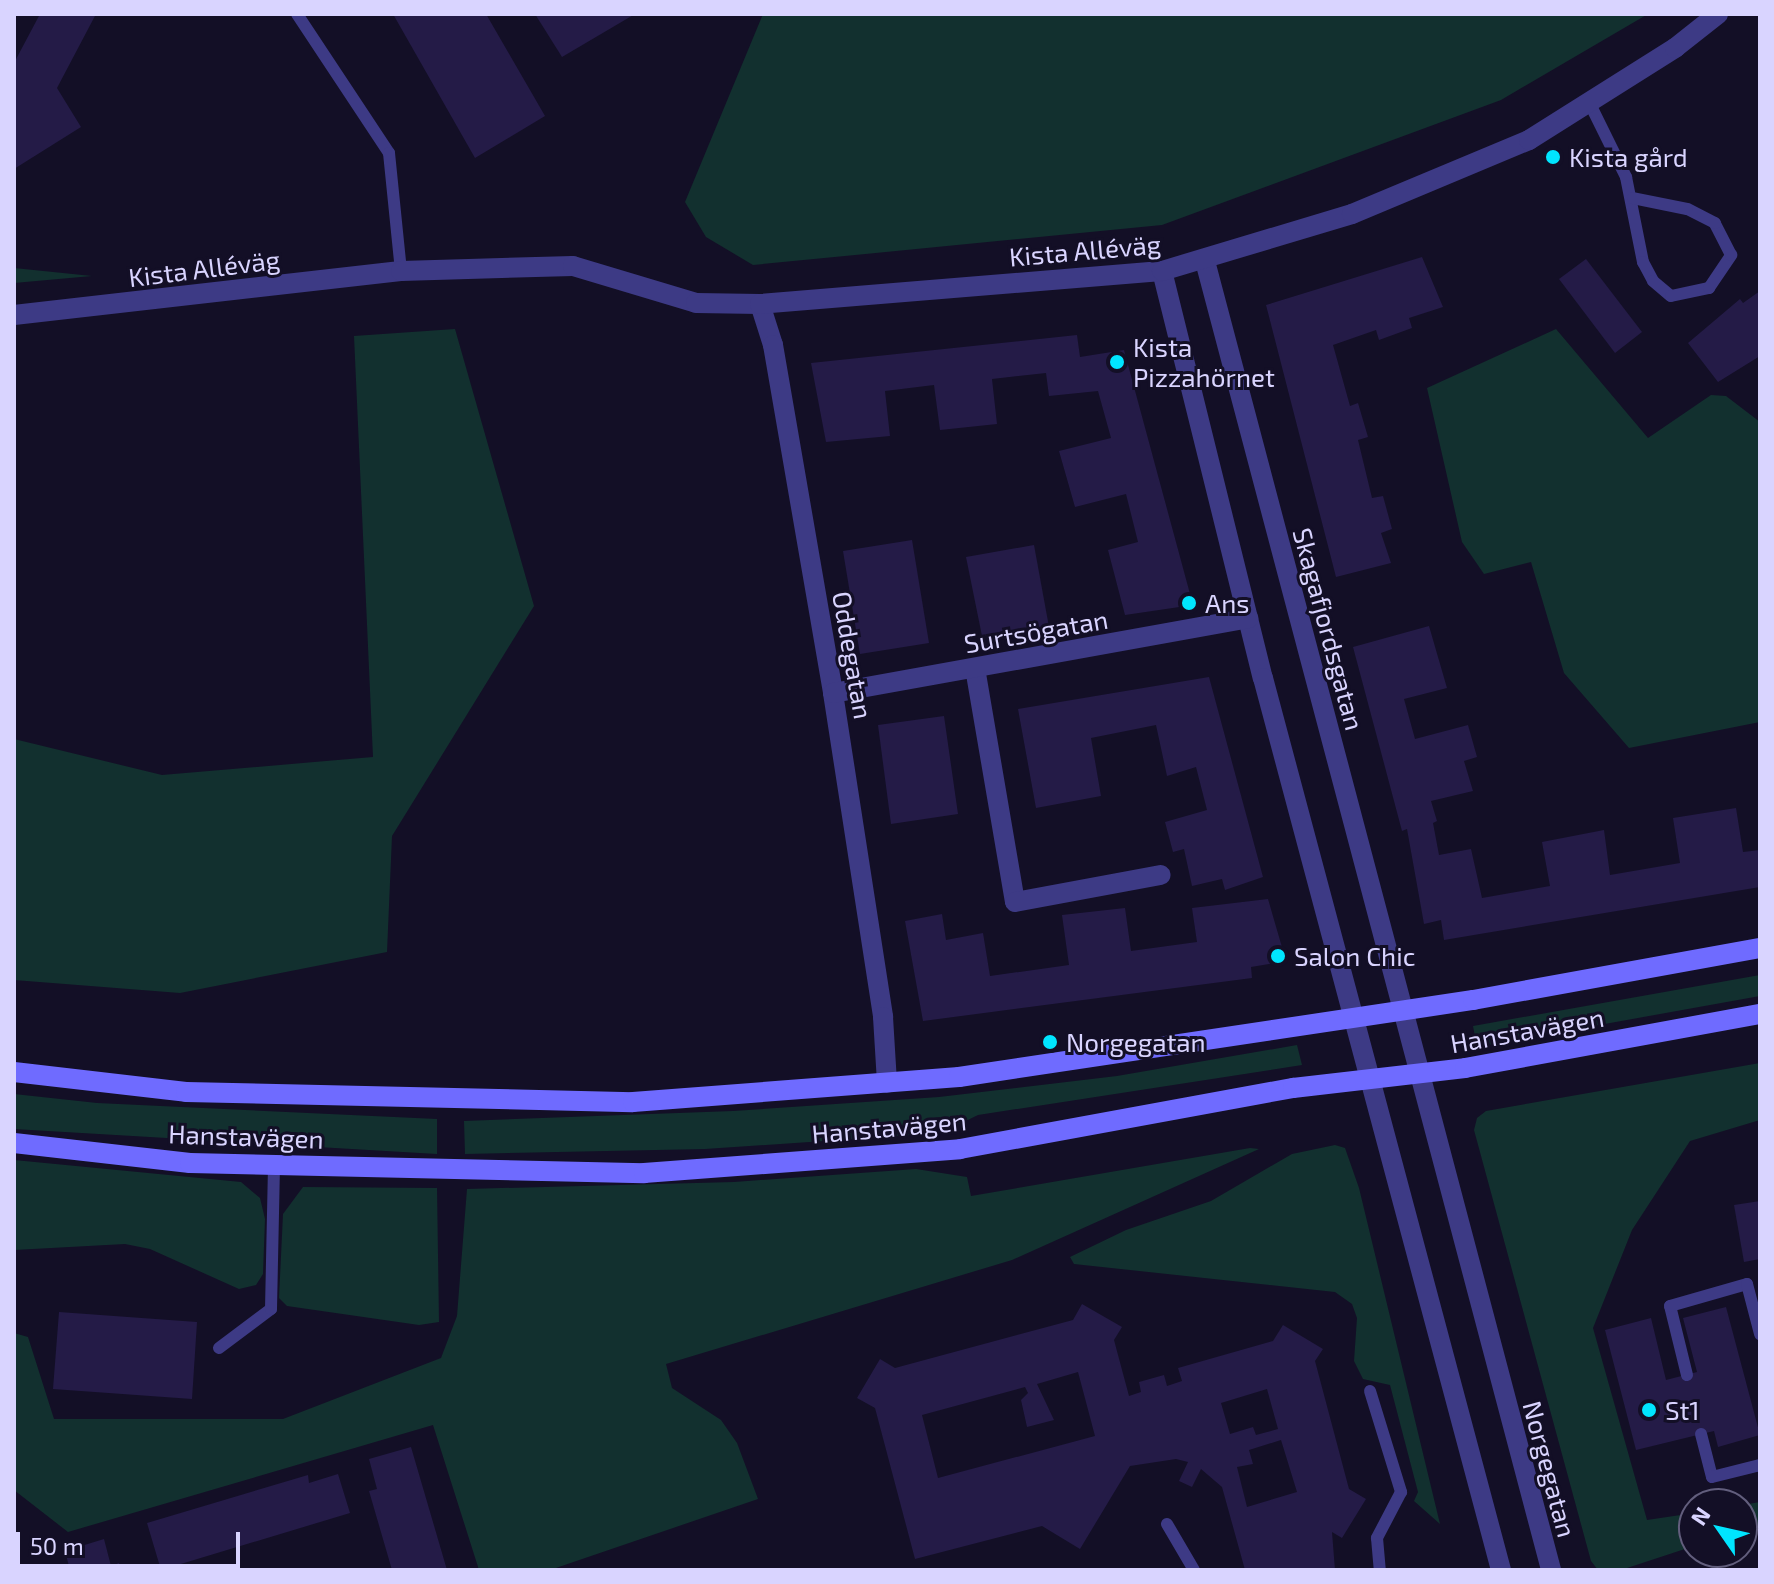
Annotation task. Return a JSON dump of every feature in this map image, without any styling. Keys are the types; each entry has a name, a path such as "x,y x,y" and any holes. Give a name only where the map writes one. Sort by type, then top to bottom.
{"main road":[{"name":"Hanstavägen","path":"14,1072 186,1092 633,1102 959,1077 1402,1011 1760,948"},
{"name":"Hanstavägen","path":"14,1143 190,1163 644,1173 960,1149 1293,1088 1418,1074 1760,1014"}],"street":[{"name":"Kista Alléväg","path":"14,315 401,271 573,266 696,303 760,304 1162,271 1205,261 1352,214 1529,140 1675,48 1718,14"},
{"name":"Skagafjordsgatan","path":"1205,261 1402,1011"},
{"path":"1162,271 1248,618 1501,1570"},
{"name":"Oddegatan","path":"760,304 773,345 833,693 883,1017 887,1083"},
{"name":"Surtsögatan","path":"833,693 1248,618"},
{"path":"975,668 1015,902 1161,875"},
{"name":"Norgegatan","path":"1402,1011 1551,1570"}],"lane":[{"path":"297,14 389,153 401,271"},
{"path":"1589,102 1633,198 1643,262 1661,291 1696,294 1719,278 1731,255 1715,223 1687,209 1633,198"},
{"path":"219,1348 271,1309 274,1165"},
{"path":"1687,1375 1670,1306 1747,1284 1760,1334"},
{"path":"1370,1391 1401,1492 1377,1538 1380,1570"},
{"path":"1701,1434 1712,1477 1760,1465"},
{"path":"1167,1524 1194,1570"}],"green space":[{"path":"763,14 1648,14 1501,100 1162,225 753,265 706,237 685,202"},
{"path":"14,268 92,276 14,283"},
{"path":"455,329 534,606 392,836 387,952 180,993 14,980 14,739 162,775 373,757 354,336"},
{"path":"1556,329 1648,438 1711,395 1726,396 1760,422 1760,722 1629,748 1564,673 1531,562 1484,574 1462,542 1427,388"},
{"path":"1760,975 1760,996 1477,1047 1473,1026"},
{"path":"1297,1045 1302,1065 978,1115 941,1133 705,1149 465,1154 464,1121 733,1111 939,1097 1117,1076"},
{"path":"1760,1063 1760,1120 1690,1141 1632,1230 1593,1328 1647,1520 1678,1515 1678,1551 1621,1570 1598,1570 1591,1561 1474,1130 1477,1118 1486,1111"},
{"path":"14,1094 97,1103 437,1119 437,1154 14,1129"},
{"path":"1335,1145 1345,1148 1359,1188 1440,1524 1414,1501 1418,1492 1390,1385 1363,1379 1354,1361 1357,1318 1352,1304 1335,1292 1074,1264 1070,1257 1126,1230 1211,1201 1292,1154"},
{"path":"1250,1148 1259,1149 1012,1260 666,1364 672,1388 721,1420 737,1443 758,1499 550,1570 479,1570 433,1425 68,1532 14,1490 14,1333 28,1337 54,1419 283,1419 441,1358 457,1316 467,1189 734,1182 916,1169 967,1177 971,1196"},
{"path":"14,1160 241,1182 260,1198 265,1219 263,1274 256,1285 239,1289 150,1249 125,1244 14,1250"},
{"path":"303,1187 437,1188 439,1322 419,1325 287,1306 279,1298 283,1214"},
{"path":"1758,1502 1760,1502 1758,1525"}],"building":[{"path":"40,14 96,14 57,88 81,127 14,169 14,63"},
{"path":"393,14 486,14 545,116 475,158"},
{"path":"535,14 635,14 562,57"},
{"path":"1422,257 1443,307 1409,318 1412,328 1379,340 1376,330 1333,345 1350,406 1358,403 1368,437 1358,440 1372,498 1383,496 1392,529 1381,533 1391,563 1336,577 1266,305"},
{"path":"1586,259 1642,332 1615,353 1559,279"},
{"path":"1760,291 1760,356 1718,382 1688,343 1740,299 1743,303"},
{"path":"1077,335 1080,357 1124,350 1193,605 1125,615 1108,550 1138,542 1126,494 1075,507 1059,451 1111,438 1098,391 1049,396 1046,373 992,379 997,424 940,430 934,385 885,391 890,436 826,442 811,363"},
{"path":"912,540 929,643 860,654 843,551"},
{"path":"1034,545 1049,627 982,636 966,557"},
{"path":"1429,626 1447,688 1404,699 1415,739 1468,725 1477,757 1464,761 1473,791 1431,801 1437,821 1433,823 1439,855 1471,849 1482,898 1550,886 1542,842 1604,830 1610,875 1680,863 1673,818 1736,808 1743,852 1760,850 1760,887 1444,940 1441,920 1424,924 1407,829 1402,831 1353,647"},
{"path":"1209,677 1263,877 1225,890 1222,879 1192,886 1184,849 1173,852 1165,822 1207,810 1196,767 1167,776 1156,725 1091,738 1101,796 1036,808 1018,709"},
{"path":"944,716 958,814 891,824 878,725"},
{"path":"1268,899 1286,961 1251,967 1252,978 923,1021 905,921 942,914 946,940 983,933 990,976 1069,965 1062,915 1125,908 1131,951 1197,942 1192,908"},
{"path":"1760,1201 1760,1259 1744,1262 1734,1205"},
{"path":"1082,1304 1122,1327 1114,1340 1129,1396 1141,1392 1139,1382 1164,1375 1167,1386 1182,1381 1178,1368 1273,1341 1283,1325 1323,1349 1315,1361 1349,1489 1366,1499 1342,1538 1332,1532 1335,1570 1245,1570 1222,1487 1201,1469 1192,1487 1179,1481 1188,1462 1176,1459 1130,1466 1080,1549 1042,1526 915,1559 875,1408 857,1398 880,1359 895,1368 1073,1320","holes":["1078,1372 1095,1436 938,1478 922,1415 1025,1387 1028,1393 1021,1400 1027,1427 1054,1420 1037,1384","1267,1389 1278,1429 1256,1435 1253,1427 1230,1434 1221,1403","1281,1440 1297,1492 1247,1507 1237,1467 1253,1464 1249,1450"]},
{"path":"1726,1307 1760,1435 1718,1447 1714,1431 1636,1450 1605,1330 1651,1318 1666,1380 1697,1372 1683,1318"},
{"path":"59,1312 197,1322 192,1399 53,1389"},
{"path":"411,1447 447,1570 392,1570 369,1491 377,1489 369,1459"},
{"path":"338,1474 350,1513 161,1570 147,1523 308,1475 309,1483"},
{"path":"104,1539 111,1566 119,1563 121,1570 70,1570 65,1551"}],"place":[{"name":"Kista gård","path":"1553,157"},
{"name":"Kista Pizzahörnet","path":"1117,362"},
{"name":"Ans","path":"1189,603"},
{"name":"Salon Chic","path":"1278,956"},
{"name":"Norgegatan","path":"1050,1042"},
{"name":"St1","path":"1649,1410"}]}
